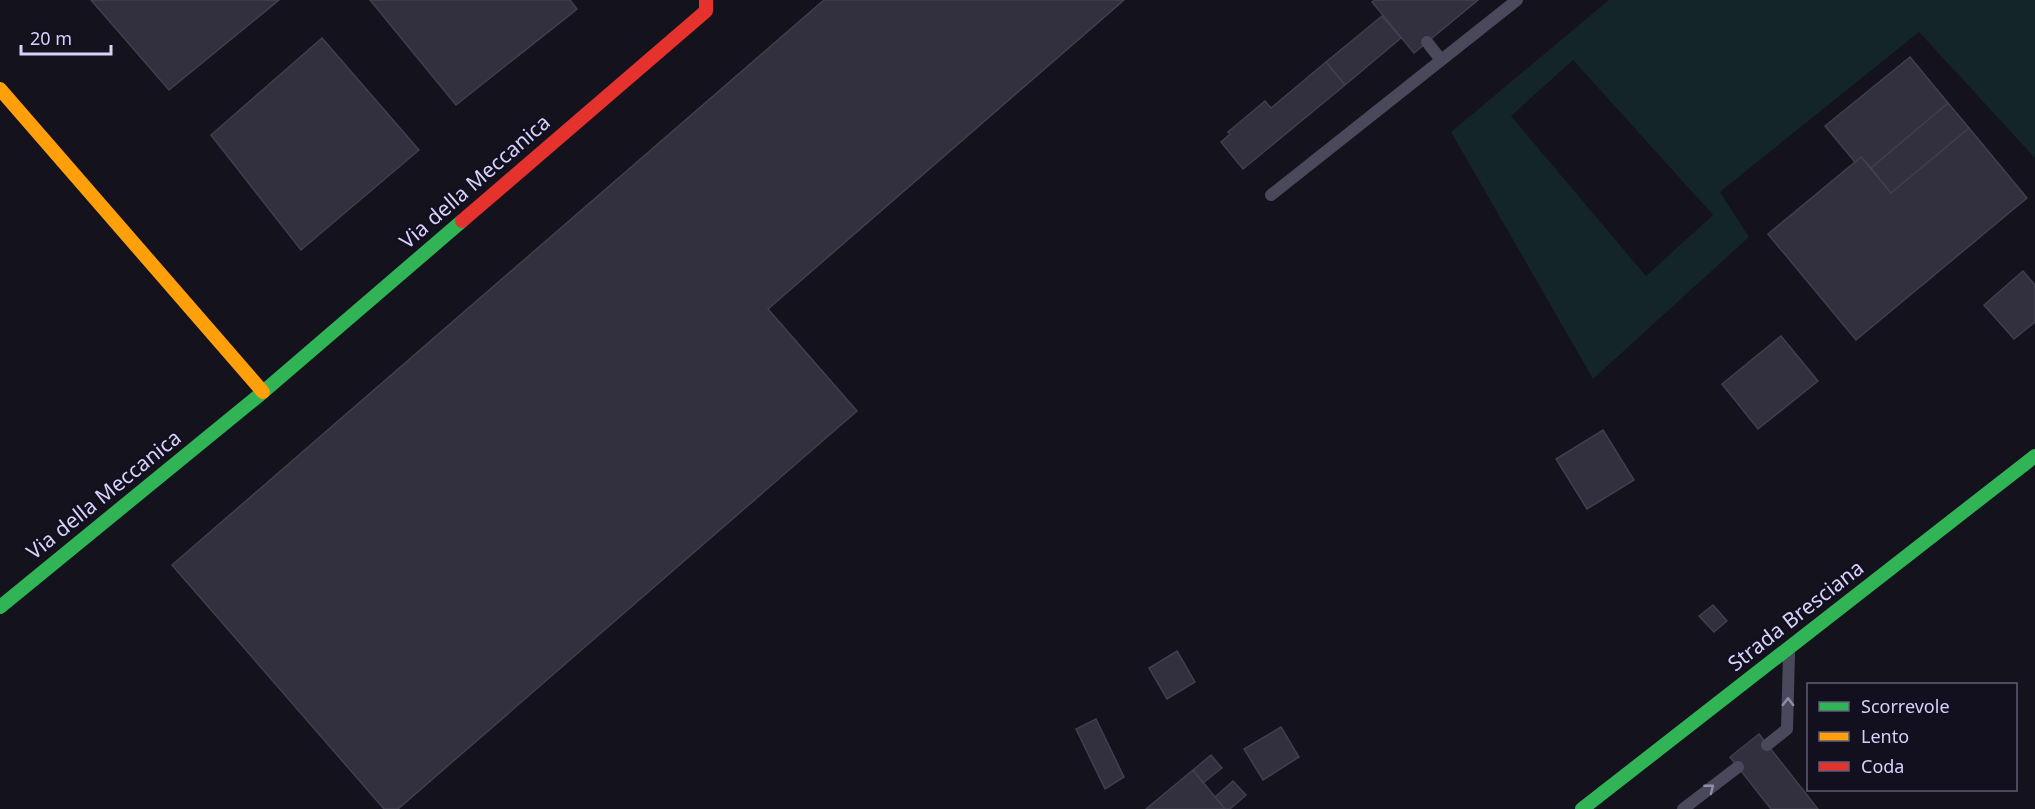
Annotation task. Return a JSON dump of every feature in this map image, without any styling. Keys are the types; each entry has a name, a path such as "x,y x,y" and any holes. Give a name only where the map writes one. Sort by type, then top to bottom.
{"street":[{"name":"Via della Meccanica","path":"0,607 263,392 706,11 706,0"},
{"path":"0,89 263,392"},
{"name":"Strada Bresciana","path":"1582,809 2035,456"}],"lane":[{"path":"1271,195 1517,0"},
{"path":"1427,42 1442,60"},
{"path":"1767,744 1787,729 1789,649"},
{"path":"1683,809 1738,767"}],"shaded area":[{"path":"1609,0 2035,0 2035,158 1919,32 1720,192 1749,237 1593,379 1451,132","holes":["1573,60 1713,215 1646,276 1511,116"]}],"building":[{"path":"91,0 279,0 169,90"},
{"path":"370,0 570,0 577,9 456,105"},
{"path":"824,0 1124,0 768,309 857,411 398,809 384,809 172,565"},
{"path":"1375,0 1478,0 1414,53 1372,2"},
{"path":"1382,16 1401,38 1345,85 1326,62"},
{"path":"322,38 419,150 301,250 211,135"},
{"path":"1910,57 1948,103 1871,168 1861,157 1855,162 1825,126"},
{"path":"1326,62 1345,85 1243,169 1221,142 1230,134 1228,132 1265,101 1271,108"},
{"path":"1948,103 1969,128 1891,193 1871,168"},
{"path":"1969,128 2027,198 1856,340 1768,234 1861,157 1891,193"},
{"path":"2023,271 2035,285 2035,322 2014,339 1984,305"},
{"path":"1781,336 1818,381 1758,429 1722,384"},
{"path":"1603,430 1634,480 1587,509 1556,459"},
{"path":"1713,605 1727,621 1714,632 1699,616"},
{"path":"1177,651 1195,682 1167,699 1149,668"},
{"path":"1096,719 1124,777 1105,789 1076,729"},
{"path":"1281,727 1299,757 1263,780 1244,749"},
{"path":"1759,734 1818,809 1771,809 1730,757"},
{"path":"1211,755 1222,768 1203,783 1193,770"},
{"path":"1193,770 1225,809 1146,809"},
{"path":"1233,781 1246,795 1230,809 1225,809 1215,797"}],"traffic: fast":[{"path":"0,607 263,392 462,221"},
{"path":"1582,809 2035,456"}],"traffic: slow":[{"path":"0,89 263,392"}],"traffic: jam":[{"path":"462,221 706,11 706,0"}]}
